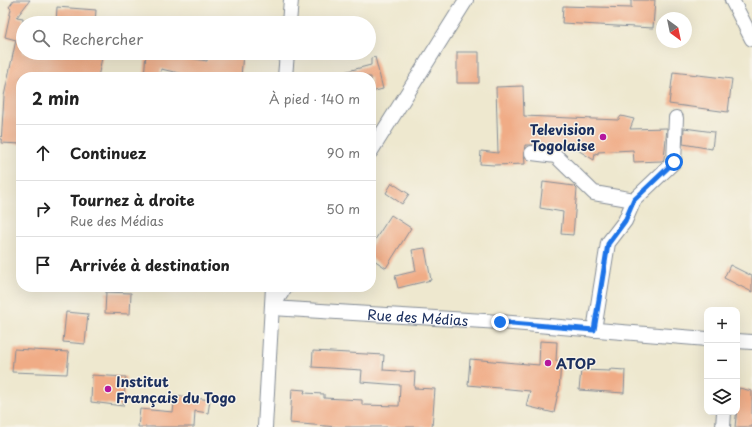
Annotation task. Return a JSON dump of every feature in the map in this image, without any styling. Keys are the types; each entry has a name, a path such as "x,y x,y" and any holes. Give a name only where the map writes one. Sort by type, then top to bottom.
{"street":[{"path":"290,16 291,0"},
{"path":"376,143 466,0"},
{"path":"732,0 752,39"},
{"path":"285,72 286,60"},
{"path":"594,330 608,244 625,221 634,200 674,162 676,118"},
{"path":"532,153 556,156 594,193 634,200"},
{"path":"265,427 273,292"},
{"path":"272,308 282,292"},
{"name":"Rue des Médias","path":"272,308 500,322 704,339"},
{"path":"740,341 752,342"},
{"path":"723,427 724,415"}],"building":[{"path":"14,0 30,0 18,16 16,16 16,40 5,37 11,9 9,7"},
{"path":"631,0 655,0 653,28 562,23 563,6 631,8"},
{"path":"57,7 96,10 96,16 56,16"},
{"path":"16,40 16,60 102,60 99,72 16,72 16,144 1,143 4,96"},
{"path":"457,52 479,52 479,83 457,83"},
{"path":"145,60 242,60 241,72 174,72 161,69 161,72 144,72"},
{"path":"371,60 376,60 383,89 376,91 376,72 344,72 371,65"},
{"path":"673,72 732,79 728,112 669,104"},
{"path":"523,86 524,116 618,120 621,116 634,119 630,129 667,128 664,159 662,161 634,162 633,150 598,152 598,154 595,153 594,160 576,149 525,145 525,164 480,164 481,151 498,153 496,87"},
{"path":"684,128 714,132 712,149 683,144"},
{"path":"543,182 574,186 577,189 573,235 561,234 563,212 540,208"},
{"path":"392,183 409,194 402,204 386,193"},
{"path":"391,215 411,228 386,268 376,261 376,238"},
{"path":"425,248 431,280 398,288 395,276 416,271 412,250"},
{"path":"730,265 752,276 752,292 724,278"},
{"path":"106,292 131,293 130,314 105,313"},
{"path":"66,312 88,314 85,344 63,342"},
{"path":"540,341 557,342 556,361 561,361 559,392 554,413 526,406 530,391 468,385 470,359 539,365"},
{"path":"14,349 69,352 67,374 12,372"},
{"path":"313,351 384,355 383,370 415,372 414,388 435,389 432,427 337,427 290,423 292,389 305,390 304,393 324,394 324,398 362,400 362,405 399,406 400,385 361,382 362,370 312,367"},
{"path":"610,369 625,370 624,393 579,390 581,370 610,371"},
{"name":"Institut Français du Togo","path":"92,375 126,377 123,406 91,402"},
{"path":"740,388 752,391 752,427 735,427 736,415 740,415"},
{"path":"175,395 210,400 208,413 195,411 194,427 138,427 140,409 173,412"}],"place":[{"name":"Television Togolaise","path":"603,137"},
{"name":"ATOP","path":"548,363"},
{"name":"Institut Français du Togo","path":"108,389"}],"route":[{"path":"500,322 594,330 608,244 625,221 634,200 674,162"}]}
